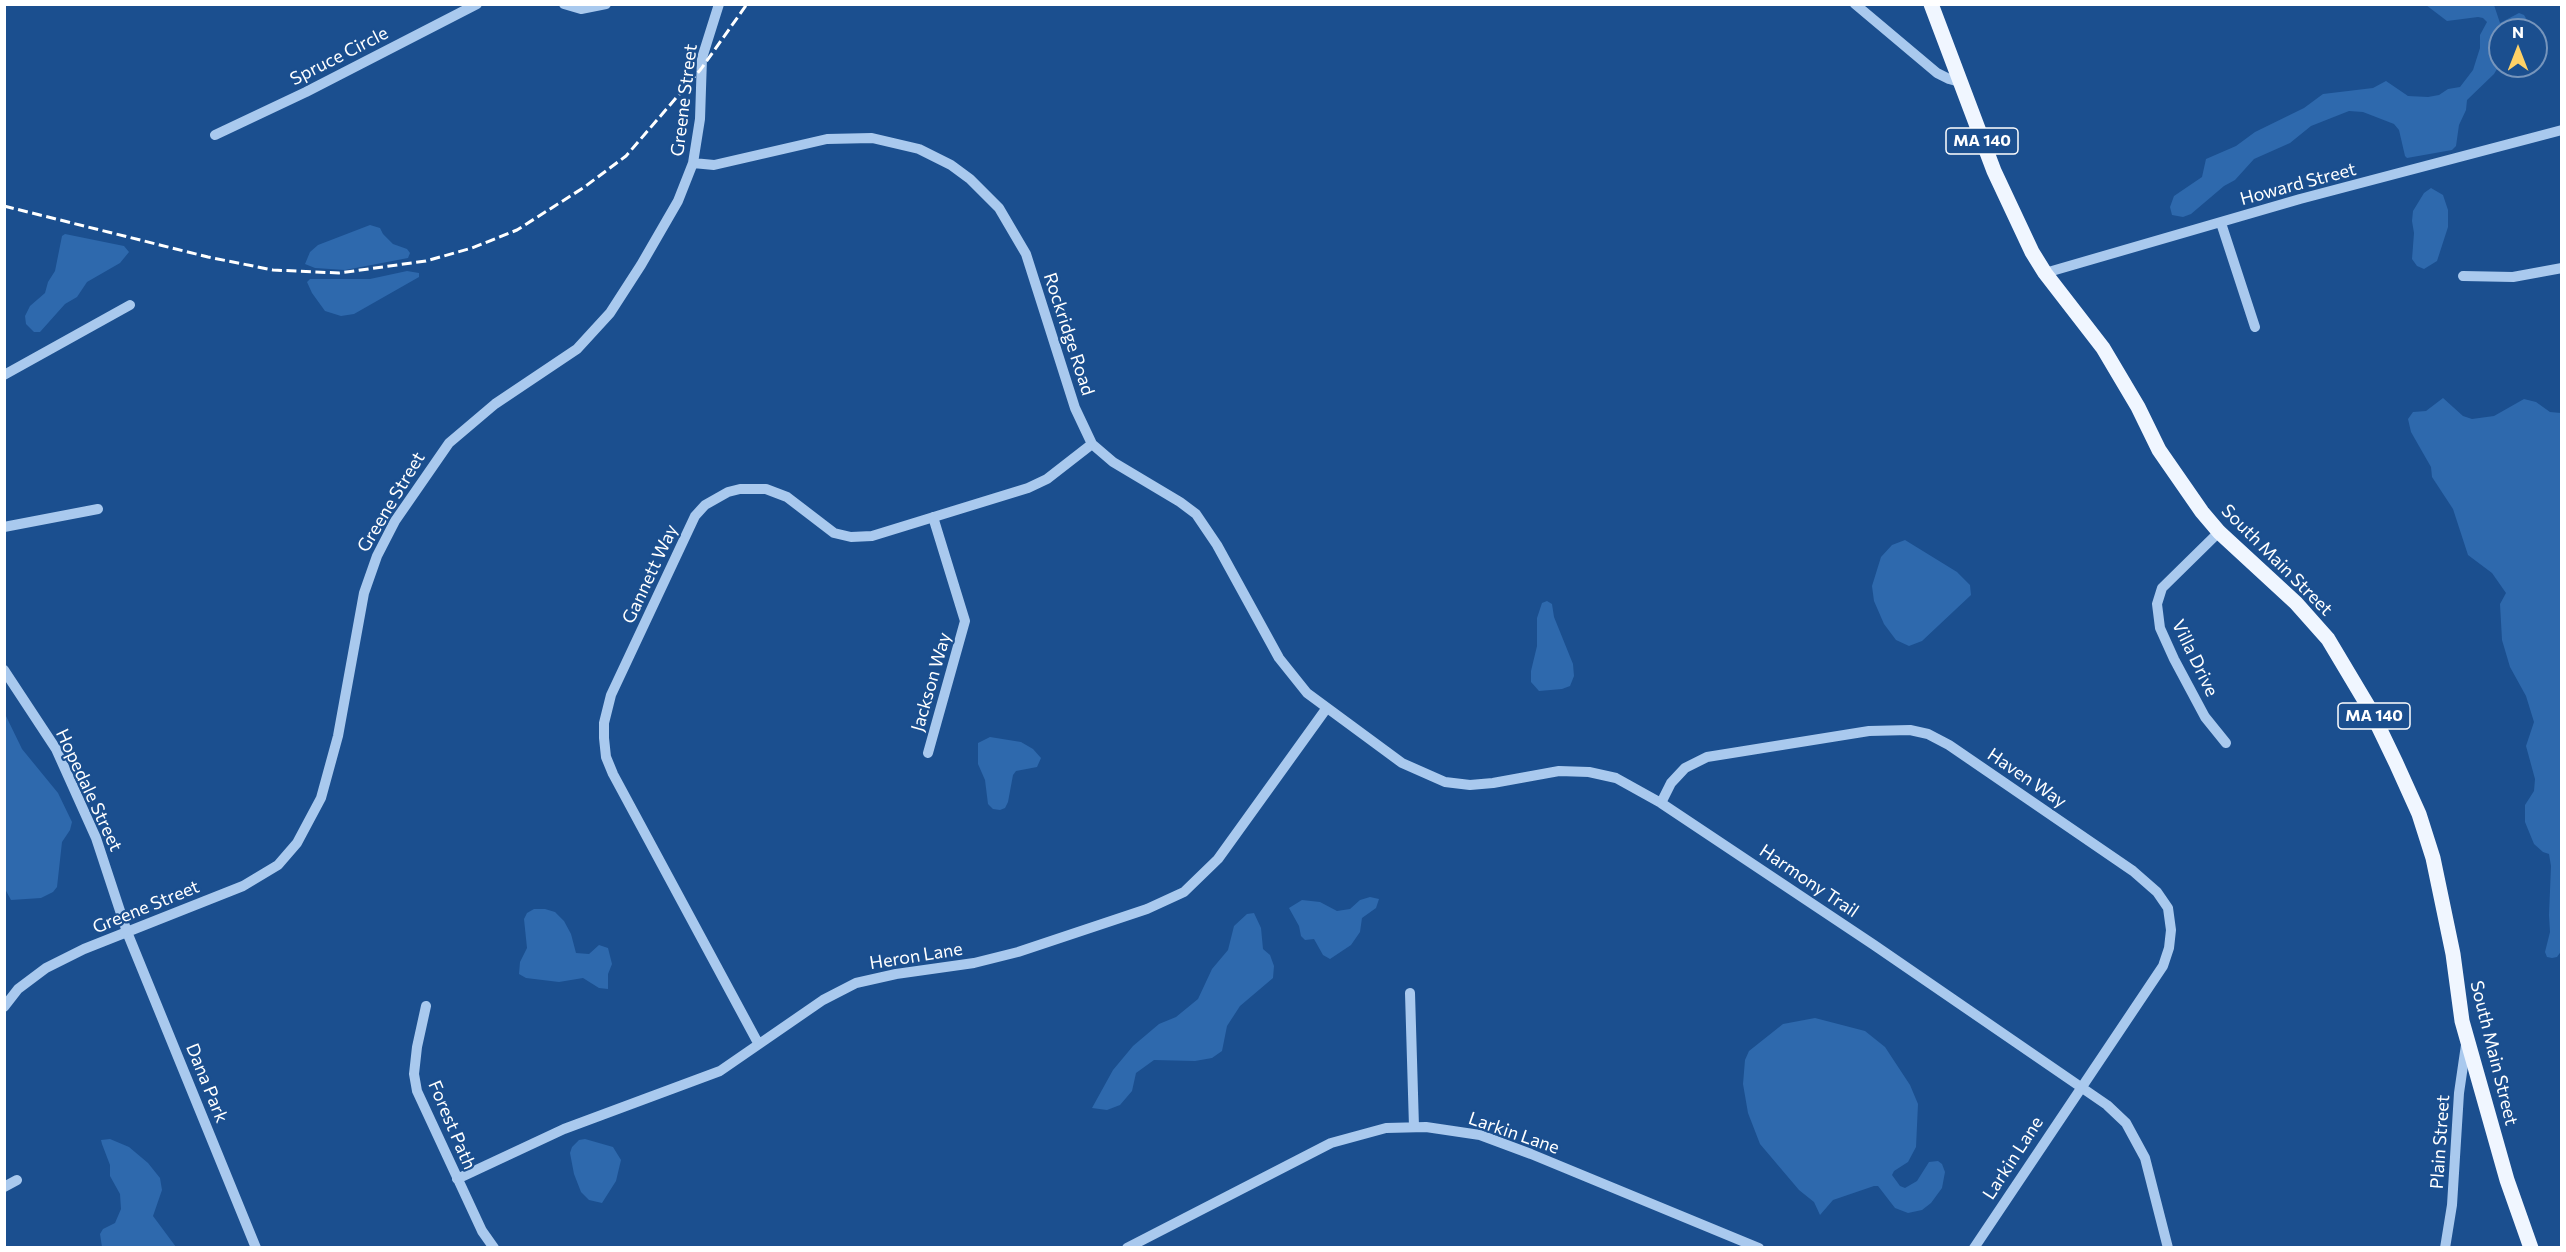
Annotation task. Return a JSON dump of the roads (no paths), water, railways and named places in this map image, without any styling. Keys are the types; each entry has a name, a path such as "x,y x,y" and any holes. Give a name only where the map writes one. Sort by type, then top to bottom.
{"main road":[{"name":"South Main Street","path":"1931,4 2012,213 2045,273 2103,348 2138,407 2158,450 2202,512 2219,532 2296,603 2328,639 2361,694 2388,746 2419,814 2433,858 2453,954 2467,1038 2507,1180 2531,1248"}],"street":[{"name":"Spruce Circle","path":"214,135 296,97 477,4"},
{"path":"564,4 581,9 606,4"},
{"name":"Greene Street","path":"4,1007 18,989 46,968 127,932 243,886 278,865 297,843 321,798 340,727 364,593 375,559 395,521 449,443 495,404 577,349 610,313 669,218 693,163 699,119 702,58 719,4"},
{"path":"1855,4 1937,73 1949,80 1960,82"},
{"name":"Howard Street","path":"2045,273 2422,166 2562,130"},
{"name":"Rockridge Road","path":"693,163 714,165 827,139 872,138 919,149 951,165 970,179 999,208 1026,254 1068,387 1092,444 1113,462 1196,514 1217,545 1279,658 1307,693 1326,709"},
{"path":"2221,223 2255,327"},
{"path":"2463,276 2513,278 2562,268"},
{"path":"4,375 130,305"},
{"name":"Gannett Way","path":"758,1042 613,774 606,757 604,738 607,710 695,516 716,497 740,489 754,488 776,491 787,497 827,529 842,536 872,536 1038,483 1060,470 1092,444"},
{"path":"4,528 98,508"},
{"name":"Jackson Way","path":"928,753 965,621 933,517"},
{"name":"Villa Drive","path":"2219,532 2162,588 2157,604 2160,628 2174,659 2205,717 2226,744"},
{"name":"Hopedale Street","path":"4,670 56,749 96,838 127,932"},
{"name":"Harmony Trail","path":"1326,709 1402,763 1445,782 1470,785 1559,771 1589,772 1616,778 1660,802 2107,1105 2126,1123 2145,1158 2168,1248"},
{"name":"Heron Lane","path":"457,1179 564,1130 720,1071 739,1059 758,1042 824,1000 856,983 896,974 974,963 1018,952 1147,909 1184,891 1218,859 1326,709"},
{"name":"Haven Way","path":"1660,802 1671,783 1685,768 1707,757 1890,730 1910,730 1928,734 1949,745 2025,796 2133,871 2157,892 2168,908 2171,930 2169,948 2163,966 2080,1087"},
{"name":"Dana Park","path":"127,932 256,1248"},
{"path":"1410,993 1414,1127"},
{"name":"Forest Path","path":"426,1006 417,1047 415,1083 457,1179 482,1230 494,1248"},
{"name":"Plain Street","path":"2445,1248 2453,1197 2460,1093 2467,1038"},
{"name":"Larkin Lane","path":"1974,1248 2080,1087"},
{"name":"Larkin Lane","path":"1127,1248 1331,1143 1386,1128 1414,1127 1454,1130 1480,1135 1759,1248"},
{"path":"4,1187 17,1180"}],"railway":[{"path":"4,206 208,257 273,270 339,273 426,261 472,248 517,230 583,188 626,156 701,69 747,4"}]}
